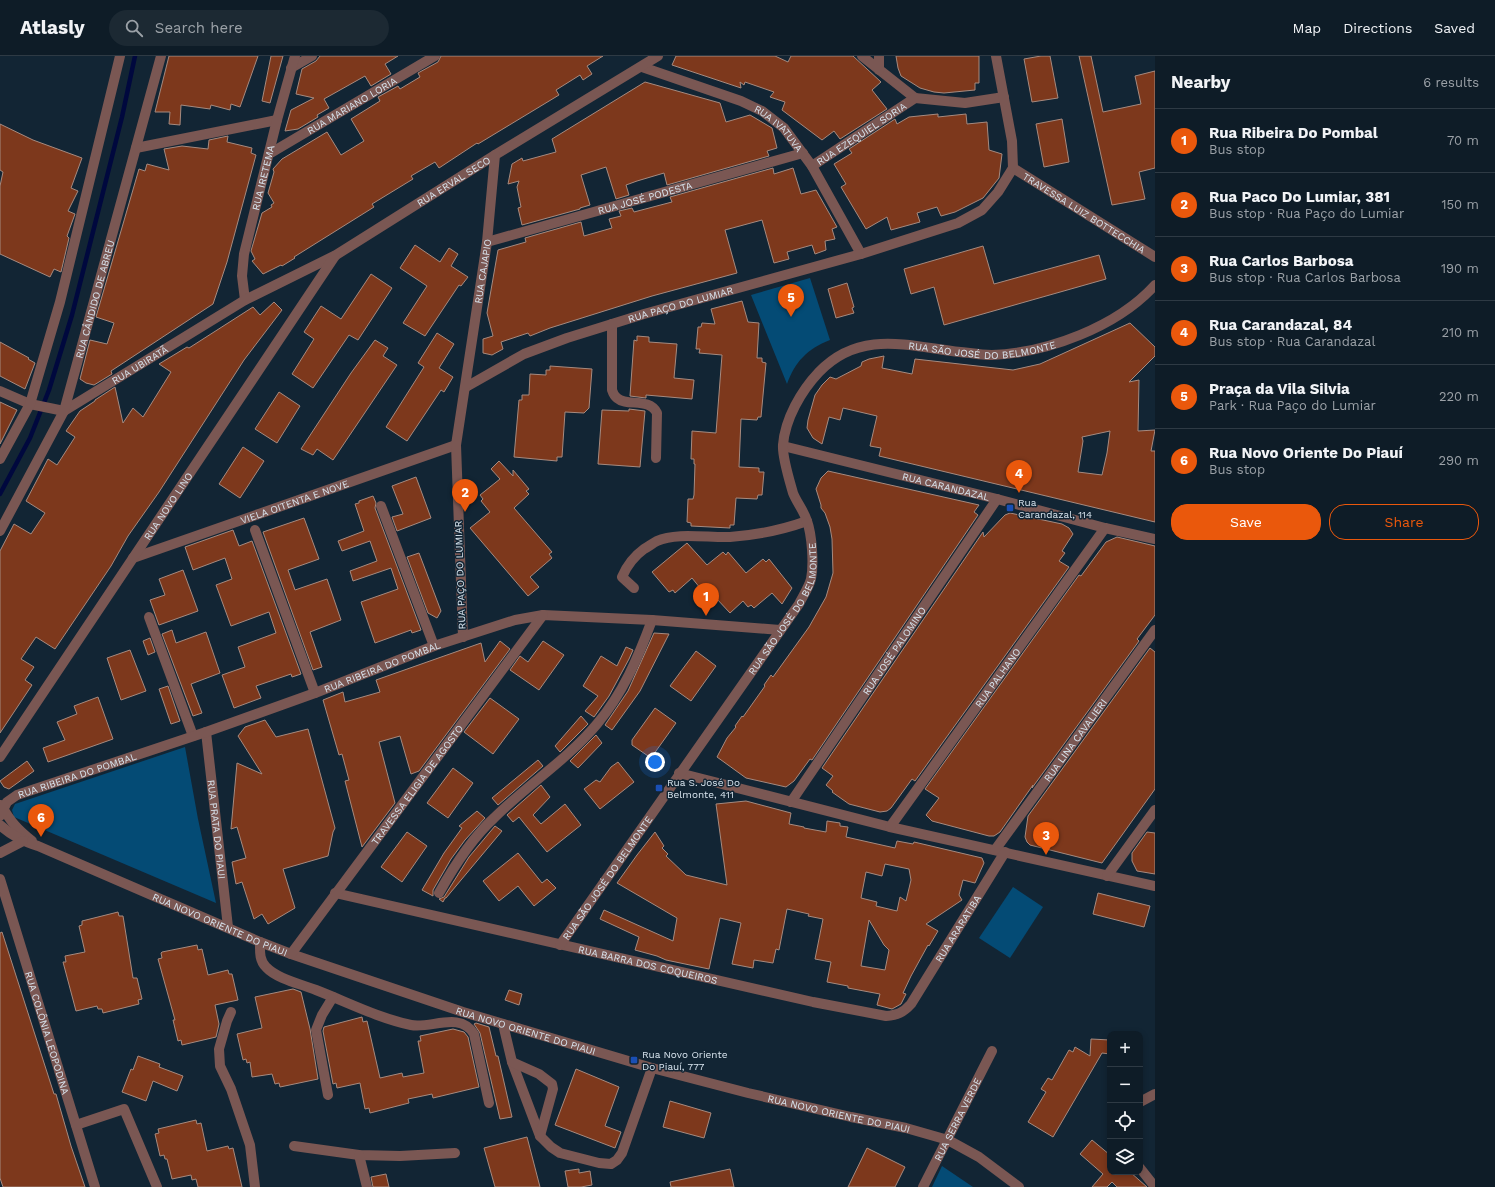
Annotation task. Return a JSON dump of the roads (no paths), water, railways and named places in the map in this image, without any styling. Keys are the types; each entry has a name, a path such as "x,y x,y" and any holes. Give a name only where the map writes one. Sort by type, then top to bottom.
{"street":[{"path":"0,459 31,405 60,302 120,56"},
{"name":"RUA CÂNDIDO DE ABREU","path":"0,532 61,411 136,148 160,56"},
{"name":"RUA IRETEMA","path":"245,300 242,276 244,254 277,120 295,56"},
{"path":"291,68 312,56"},
{"name":"RUA MARIANO LORIA","path":"269,154 435,56"},
{"name":"RUA ERVAL SECO","path":"245,300 336,255 495,155 658,56"},
{"path":"862,56 915,98"},
{"path":"879,56 879,70"},
{"path":"996,56 1012,141 1013,168"},
{"name":"RUA IVATUVA","path":"642,67 741,101 762,111 784,128 812,166 861,254"},
{"name":"RUA EZEQUIEL SORIA","path":"812,166 915,98 965,103 1004,97"},
{"path":"136,148 277,120"},
{"name":"RUA JOSÉ PODESTA","path":"486,242 803,152"},
{"name":"RUA CAJAPIO","path":"466,386 486,242 495,155"},
{"name":"RUA PAÇO DO LUMIAR","path":"463,637 456,445 466,386 524,354 567,338 861,254 958,223 982,210 998,192 1013,168"},
{"name":"TRAVESSA LUIZ BOTTECCHIA","path":"1013,168 1155,257"},
{"name":"RUA NOVO LINO","path":"0,757 336,255"},
{"name":"RUA SÃO JOSÉ DO BELMONTE","path":"560,944 799,604 811,580 812,557 807,521 794,495 783,446 792,411 803,392 819,372 836,357 858,346 880,343 991,355 1023,351 1052,345 1084,333 1111,319 1133,305 1155,285"},
{"name":"RUA UBIRATÃ","path":"61,411 245,300"},
{"path":"612,324 612,390 618,400 636,402 655,408 657,413 656,458"},
{"path":"0,391 31,405 61,411"},
{"name":"VIELA OITENTA E NOVE","path":"133,558 456,445"},
{"name":"RUA CARANDAZAL","path":"783,446 997,499 1105,528 1155,539"},
{"name":"RUA JOSÉ PALOMINO","path":"791,802 997,499"},
{"path":"381,506 434,646"},
{"path":"634,588 622,577 626,567 636,555 658,540 680,536 728,537 755,535 789,528 807,521"},
{"name":"RUA PALHANO","path":"890,827 1105,528"},
{"path":"255,530 316,693"},
{"name":"RUA RIBEIRA DO POMBAL","path":"1,809 10,799 17,795 206,732 316,693 434,646 515,620 543,615 652,620 780,630"},
{"name":"TRAVESSA ELIGIA DE AGOSTO","path":"291,954 543,615"},
{"path":"149,617 193,736"},
{"path":"439,894 450,872 469,844 493,818 559,763 597,725 621,692 639,657 652,620"},
{"name":"RUA LINA CAVALIERI","path":"1000,851 1155,630"},
{"name":"RUA PRATA DO PIAUI","path":"206,732 228,927"},
{"path":"680,773 890,827 1155,886"},
{"name":"RUA NOVO ORIENTE DO PIAUI","path":"1,809 14,825 38,846"},
{"path":"1107,876 1155,810"},
{"name":"RUA NOVO ORIENTE DO PIAUI","path":"0,825 7,832 23,841 38,846 291,954 463,1012 652,1068 748,1093 906,1128 948,1140 979,1157 1019,1187"},
{"path":"0,853 23,841"},
{"name":"RUA ARARATIBA","path":"910,1004 924,985 1000,851"},
{"name":"RUA COLÔNIA LEOPODINA","path":"0,879 94,1187"},
{"name":"RUA BARRA DOS COQUEIROS","path":"335,893 813,1002 886,1016 897,1015 904,1012 910,1004"},
{"path":"260,942 261,962 281,977 379,1015 412,1025 456,1022 471,1029 474,1034 488,1103"},
{"path":"328,1095 316,1030 322,1014 333,997"},
{"path":"231,1012 227,1021 220,1049 220,1066 231,1089 250,1145 256,1187"},
{"path":"503,1024 512,1062 540,1136 551,1147 560,1153 599,1163 611,1164 617,1160 622,1153 652,1068"},
{"name":"RUA SERRA VERDE","path":"923,1187 992,1051"},
{"path":"512,1062 539,1074 552,1084 553,1089 540,1136"},
{"path":"1143,1100 1155,1094"},
{"path":"76,1125 124,1109 157,1187"},
{"path":"294,1146 359,1155 400,1156 455,1153"},
{"path":"359,1155 367,1187"},
{"path":"1143,1172 1155,1187"}],"waterway":[{"path":"0,494 30,438 49,390 72,315 122,117 135,56"}],"place":[{"name":"Praça da Vila Silvia","path":"791,317"},
{"name":"Rua Carandazal, 84","path":"1019,493"},
{"name":"Rua Carandazal, 114","path":"1010,508"},
{"name":"Rua Paco Do Lumiar, 381","path":"465,512"},
{"name":"Rua Ribeira Do Pombal","path":"706,616"},
{"name":"Rua S. José Do Belmonte, 411","path":"659,788"},
{"name":"Rua Novo Oriente Do Piauí","path":"41,837"},
{"name":"Rua Carlos Barbosa","path":"1046,855"},
{"name":"Rua Novo Oriente Do Piauí, 777","path":"634,1060"}]}
